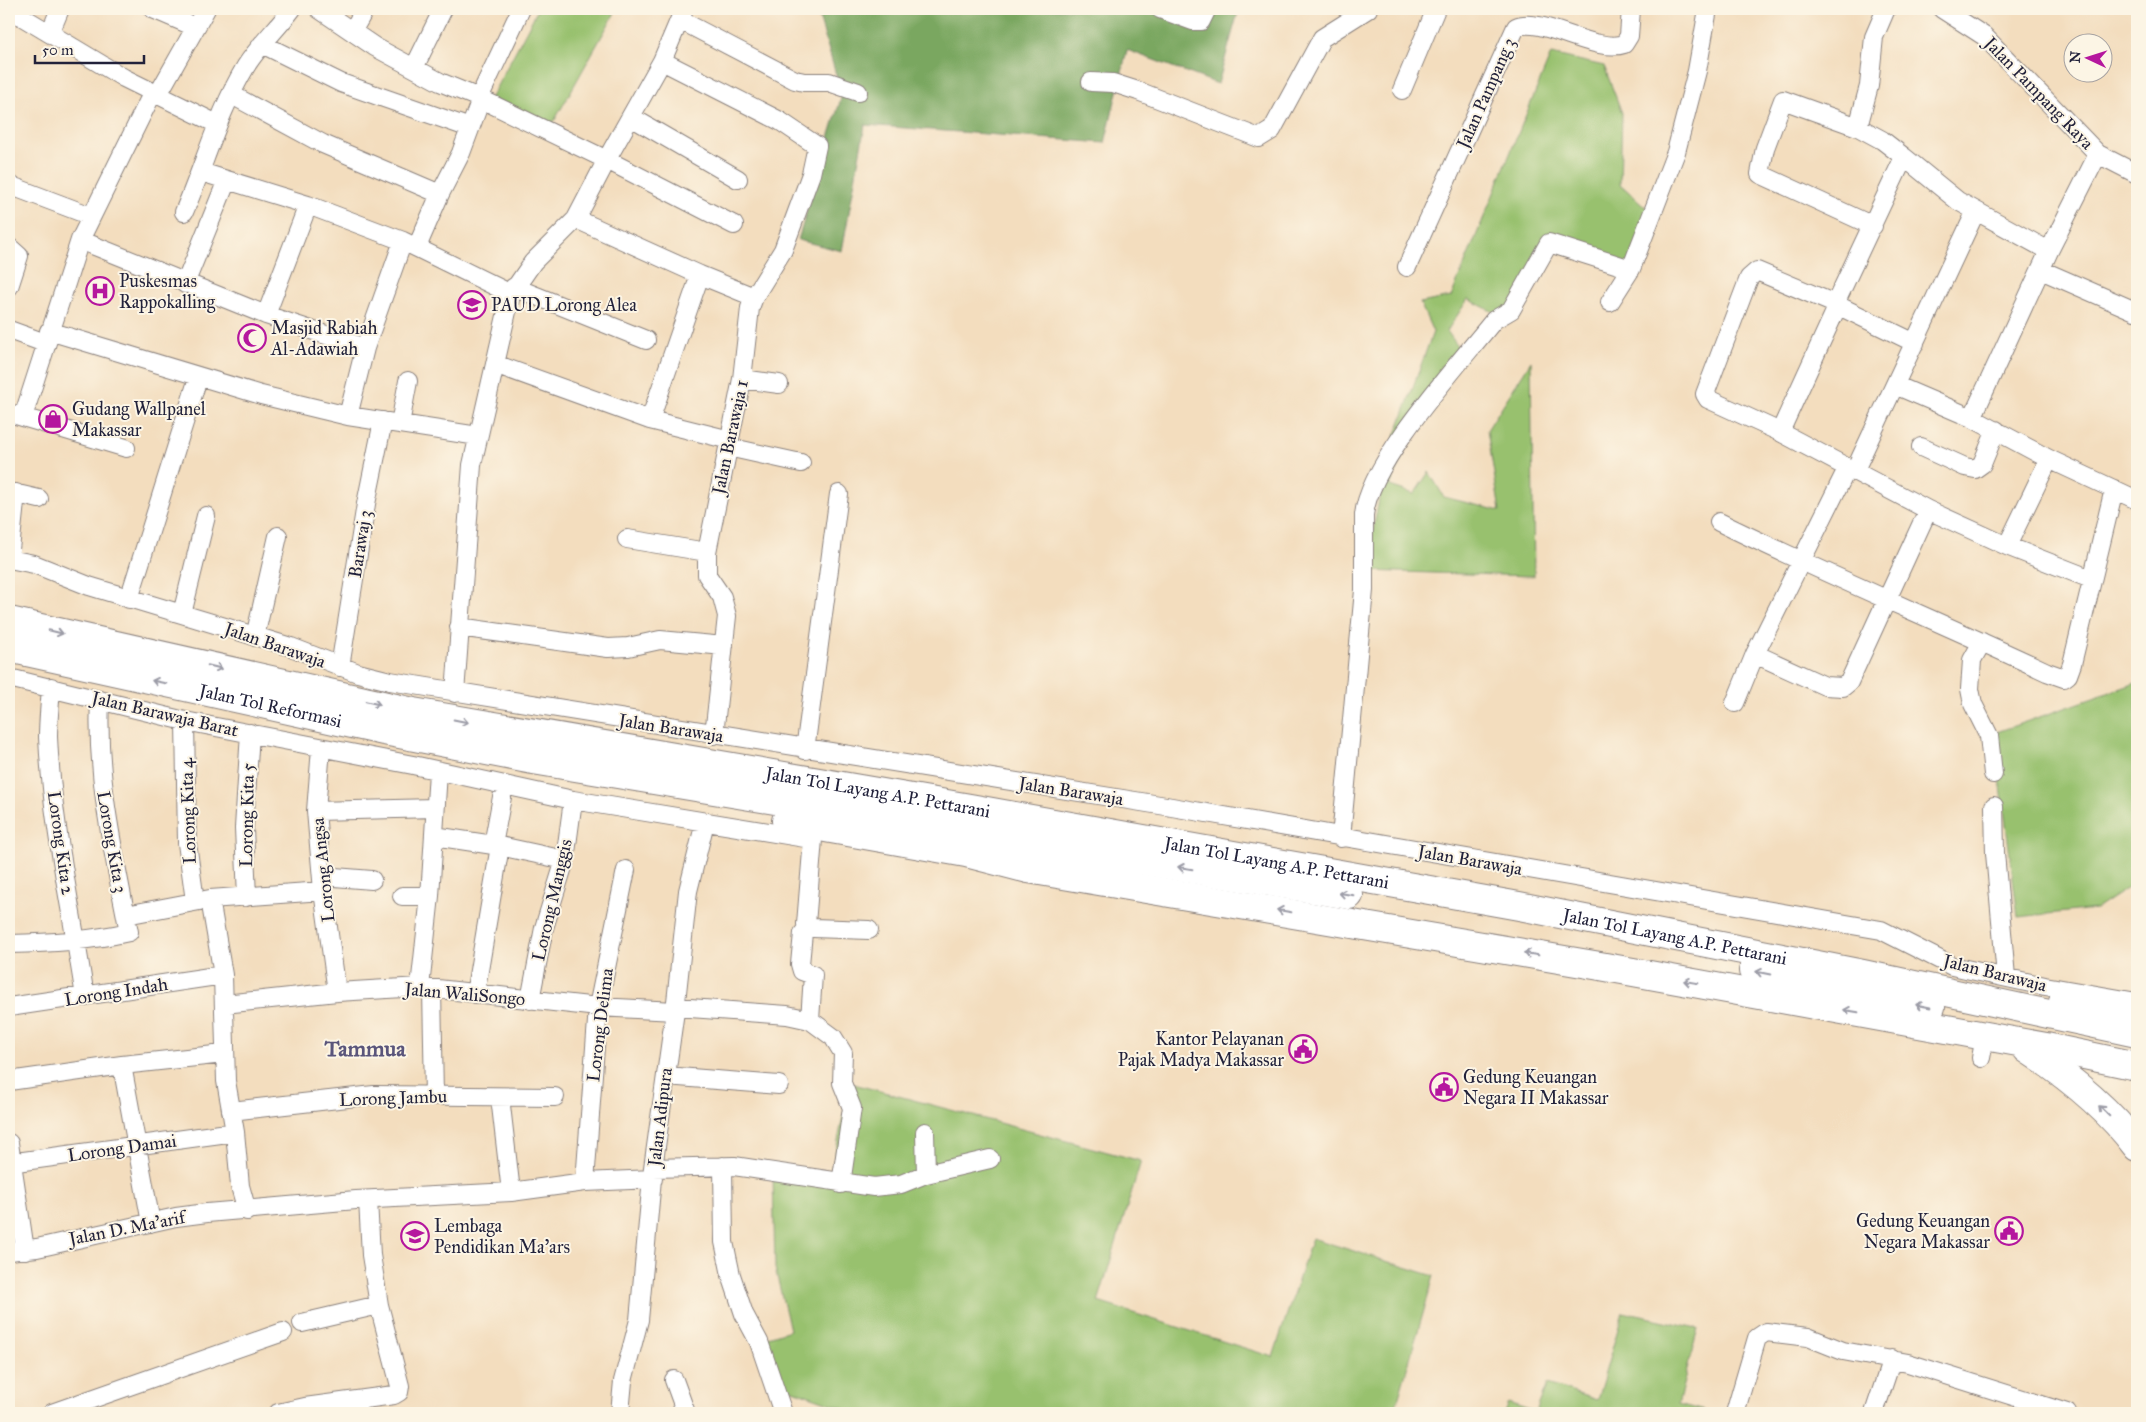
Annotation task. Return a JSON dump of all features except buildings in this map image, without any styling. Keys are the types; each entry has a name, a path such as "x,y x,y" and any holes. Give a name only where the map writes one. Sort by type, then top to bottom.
{"highway":[{"name":"Jalan Tol Reformasi","path":"9,621 413,712"},
{"name":"Jalan Tol Reformasi","path":"9,648 384,731 533,760"},
{"name":"Jalan Tol Layang A.P. Pettarani","path":"413,712 970,808 1518,906 1864,974 2137,1033"},
{"path":"384,731 464,755 542,774 966,853 1028,869 1600,966 1983,1047 2019,1043 2137,1066"},
{"path":"591,743 918,783 1347,857 1719,927 2137,1019"},
{"name":"Jalan Tol Layang A.P. Pettarani","path":"533,760 1451,910 2137,1048"},
{"path":"2019,1043 2071,1079 2129,1136 2137,1147"}],"street":[{"path":"9,9 155,95 217,124"},
{"path":"50,33 60,9"},
{"path":"153,9 195,27"},
{"path":"126,448 16,415 47,337 80,240 155,95 206,9"},
{"path":"184,212 202,172 217,124 245,67 292,9"},
{"path":"318,9 353,30 375,47 440,82 480,98 734,225"},
{"path":"353,30 365,9"},
{"path":"414,68 443,9"},
{"path":"348,416 365,348 410,244 455,167 480,98 521,9"},
{"path":"1160,9 1193,21 1201,21 1207,9"},
{"path":"1402,90 1436,9"},
{"name":"Jalan Pampang 3","path":"1407,267 1516,27 1522,24 1536,26 1618,46 1624,44 1629,36 1631,9"},
{"path":"1610,302 1631,269 1676,152 1697,71 1708,9"},
{"path":"1858,127 1869,86 1874,37 1886,9"},
{"name":"Jalan Pampang Raya","path":"1942,9 1984,36 2098,154 2137,174"},
{"path":"1091,82 1112,83 1138,91 1259,138 1272,130 1322,38 1360,11"},
{"path":"454,693 469,491 478,436 512,290 533,262 576,219 662,61 682,14 795,80 829,82 858,92"},
{"path":"262,44 341,83 470,128"},
{"name":"Jalan Barawaja 1","path":"662,61 780,121 814,141 818,147 811,174 782,250 754,297 746,327 742,378 707,552 707,575 722,597 726,608 724,646 714,735"},
{"path":"232,95 323,144 440,194"},
{"path":"1873,226 1760,174 1765,148 1783,100 1858,127 1882,140 1958,202 1975,213 2049,251"},
{"path":"631,118 738,179"},
{"path":"1972,418 2049,251 2098,154"},
{"path":"1780,432 1904,157"},
{"path":"202,172 308,205 410,244 512,290 646,340"},
{"path":"185,284 227,180"},
{"path":"9,185 92,216"},
{"path":"266,315 308,205"},
{"path":"1735,703 1755,654 1895,385 1975,213"},
{"path":"576,219 700,275 754,297"},
{"path":"80,240 185,284 266,315 365,348"},
{"path":"1341,838 1364,590 1364,515 1365,504 1370,491 1395,446 1494,320 1506,315 1511,310 1547,244 1556,243 1631,269"},
{"path":"9,246 19,256 9,287"},
{"path":"2041,270 2135,311"},
{"path":"1915,343 1837,305 1762,272 1754,272 1749,278 1705,394 1708,399 1780,432 1928,510 2007,546 2091,579"},
{"path":"650,420 700,275"},
{"path":"9,330 47,337 348,416 478,436"},
{"path":"496,364 650,420 801,463"},
{"path":"129,599 198,378"},
{"path":"742,378 779,384"},
{"name":"Barawaj 3","path":"340,667 366,504 392,422 408,381"},
{"path":"1895,385 1972,418 2049,460 2137,500"},
{"path":"1921,447 1965,467 1975,469 1982,464 1996,430"},
{"path":"2007,546 2049,460"},
{"path":"1719,522 1802,562 1887,598 2058,677 2066,677 2072,664 2114,489"},
{"path":"9,559 12,493 39,498"},
{"path":"805,750 839,494"},
{"path":"1755,654 1825,686 1843,687 1849,682 1928,510"},
{"path":"182,614 206,516"},
{"path":"255,637 278,536"},
{"path":"627,540 707,552"},
{"name":"Jalan Barawaja","path":"9,559 34,564 89,586 291,648 340,667 390,681 805,750 1092,794 1881,930 1952,966 2137,1002"},
{"path":"459,627 608,648 628,647 660,640 724,646"},
{"path":"1982,642 1972,660 1970,689 1974,704 1989,736 1993,774"},
{"name":"Jalan Barawaja Barat","path":"9,678 185,721 573,800 813,839 1028,869"},
{"name":"Lorong Kita 2","path":"51,687 48,736 54,805 62,868 77,942 85,997"},
{"name":"Lorong Kita 3","path":"100,700 98,725 101,784 109,836 126,915 202,900 247,898 323,884 372,880"},
{"name":"Lorong Kita 4","path":"185,721 187,843 223,975 224,1054 235,1132 240,1186 247,1210"},
{"name":"Lorong Kita 5","path":"247,898 244,828 250,733"},
{"name":"Lorong Angsa","path":"321,748 316,811 337,992"},
{"path":"434,1096 426,988 438,772"},
{"path":"476,994 502,797"},
{"name":"Lorong Manggis","path":"530,1000 544,928 565,860 573,800"},
{"path":"1994,806 2006,977"},
{"path":"316,811 435,808"},
{"name":"Jalan Adipura","path":"620,1413 623,1381 639,1320 653,1174 675,1009 688,891 705,822"},
{"path":"434,836 497,845 565,860"},
{"path":"810,927 805,921 813,839"},
{"name":"Lorong Delima","path":"586,1182 598,1007 626,870"},
{"path":"402,896 430,896"},
{"path":"9,944 77,942 111,937 129,932 126,915"},
{"path":"841,1184 852,1108 842,1083 842,1053 833,1037 810,1020 813,975 802,971 800,964 803,933 810,927 869,930"},
{"name":"Lorong Indah","path":"9,1007 223,975"},
{"name":"Jalan WaliSongo","path":"224,1004 337,992 426,988 598,1007 786,1015 810,1020"},
{"path":"9,1081 122,1065 224,1054"},
{"path":"122,1065 151,1223"},
{"path":"666,1076 779,1085"},
{"name":"Lorong Jambu","path":"231,1111 374,1096 556,1097"},
{"path":"500,1097 511,1192"},
{"name":"Lorong Damai","path":"10,1163 235,1132"},
{"path":"924,1132 926,1174"},
{"path":"9,1143 17,1251"},
{"name":"Jalan D. Ma'arif","path":"17,1251 207,1213 368,1200 511,1192 723,1166 768,1170 841,1184 888,1187 926,1174 990,1159"},
{"path":"723,1166 724,1242 731,1275 744,1314 759,1342 783,1413"},
{"path":"278,1413 305,1407 394,1395 399,1392 400,1386 379,1305 371,1255 368,1200"},
{"path":"302,1323 379,1305"},
{"path":"52,1413 283,1332"},
{"path":"1735,1413 1757,1338 1762,1333 1808,1337 1843,1351 1892,1359 2067,1413"},
{"path":"1874,1413 1892,1359"},
{"path":"674,1380 686,1413"}],"green space":[{"path":"538,9 617,9 552,125 490,99"},
{"path":"807,9 1239,9 1218,84 1127,50 1105,143 865,125 842,251 798,240 842,95 819,17"},
{"path":"1551,54 1604,66 1622,113 1620,184 1649,210 1628,268 1548,249 1503,317 1468,299 1447,331 1461,351 1436,406 1422,405 1390,486 1414,494 1429,472 1444,497 1500,511 1487,430 1531,361 1534,576 1365,571 1387,459 1433,332 1420,303 1451,297"},
{"path":"2137,679 2137,882 2096,909 2018,917 1994,733 2136,683"},
{"path":"850,1083 1141,1161 1098,1302 1273,1357 1312,1238 1434,1276 1394,1413 857,1413 776,1384 756,1341 790,1330 775,1268 773,1176 829,1184"},
{"path":"1623,1312 1698,1328 1678,1404 1712,1413 1504,1413 1508,1403 1536,1412 1547,1384 1597,1400"}],"place":[{"name":"Puskesmas Rappokalling","path":"100,291"},
{"name":"PAUD Lorong Alea","path":"472,305"},
{"name":"Masjid Rabiah Al-Adawiah","path":"252,338"},
{"name":"Gudang Wallpanel Makassar","path":"53,419"},
{"name":"Kantor Pelayanan Pajak Madya Makassar","path":"1303,1049"},
{"name":"Gedung Keuangan Negara II Makassar","path":"1444,1087"},
{"name":"Gedung Keuangan Negara Makassar","path":"2009,1231"},
{"name":"Lembaga Pendidikan Ma'ars","path":"415,1236"}],"district":[{"name":"Tammua","path":"365,1048"}]}
